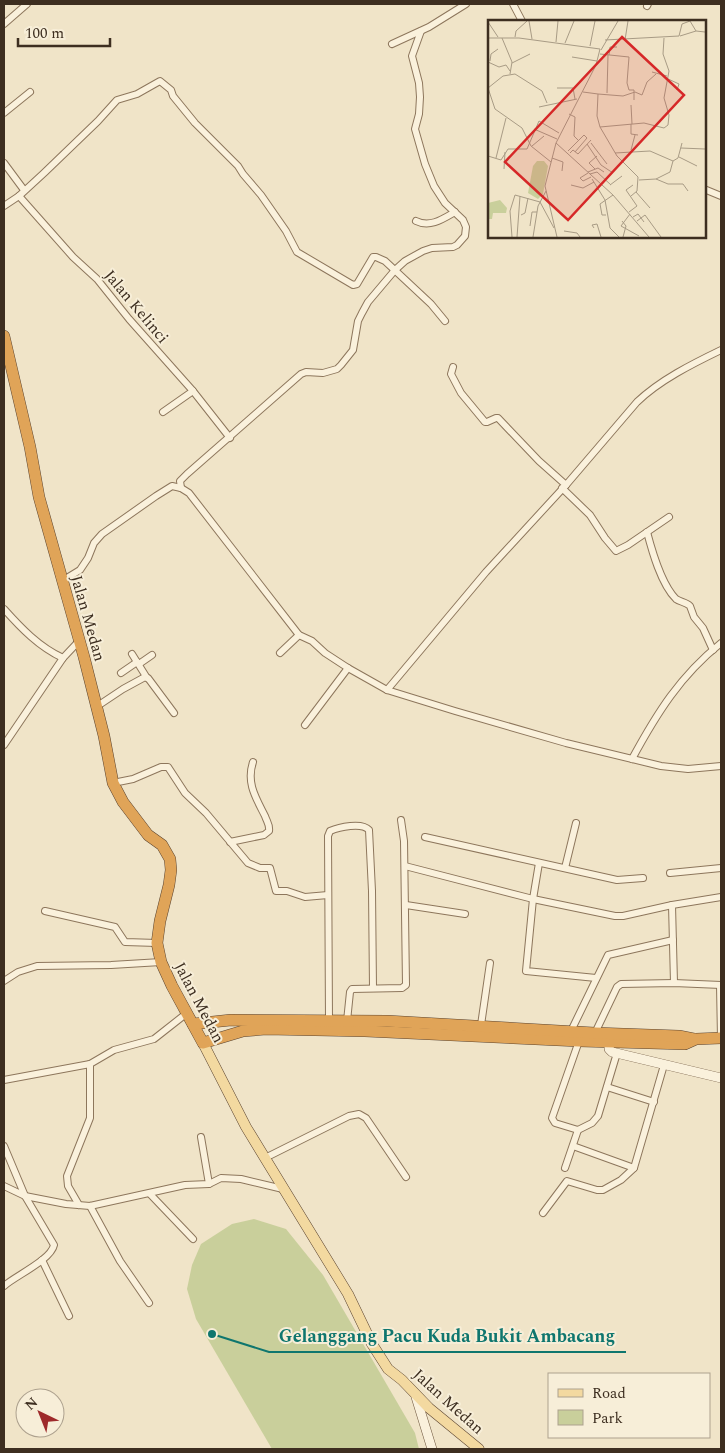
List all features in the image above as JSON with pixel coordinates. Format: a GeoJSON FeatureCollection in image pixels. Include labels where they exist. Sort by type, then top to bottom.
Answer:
{"type":"FeatureCollection","features":[{"type":"Feature","properties":{"kind":"highway","name":"Jalan Medan"},"geometry":{"type":"LineString","coordinates":[[4,336],[30,447],[39,497],[79,641],[113,783],[123,802],[148,835],[162,846],[170,859],[169,884],[157,943],[161,962],[203,1043]]}},
{"type":"Feature","properties":{"kind":"highway"},"geometry":{"type":"LineString","coordinates":[[193,1024],[231,1020],[347,1020],[481,1026],[579,1041],[609,1038],[680,1036],[696,1040],[721,1038]]}},
{"type":"Feature","properties":{"kind":"highway"},"geometry":{"type":"LineString","coordinates":[[203,1043],[243,1031],[266,1030],[535,1034],[571,1031],[595,1033],[609,1038]]}},
{"type":"Feature","properties":{"kind":"main road","name":"Jalan Medan"},"geometry":{"type":"LineString","coordinates":[[203,1043],[236,1108],[283,1189],[348,1294],[372,1344],[388,1369],[402,1380],[416,1397],[479,1449]]}},
{"type":"Feature","properties":{"kind":"street"},"geometry":{"type":"LineString","coordinates":[[4,24],[27,4]]}},
{"type":"Feature","properties":{"kind":"street"},"geometry":{"type":"LineString","coordinates":[[392,44],[421,31],[466,4]]}},
{"type":"Feature","properties":{"kind":"street"},"geometry":{"type":"LineString","coordinates":[[513,4],[521,20]]}},
{"type":"Feature","properties":{"kind":"street"},"geometry":{"type":"LineString","coordinates":[[181,488],[180,481],[187,474],[301,374],[306,372],[329,372],[337,369],[345,362],[353,350],[358,321],[362,313],[378,289],[405,261],[422,251],[432,248],[453,247],[460,244],[465,236],[466,227],[463,220],[445,203],[434,186],[425,164],[415,129],[419,114],[420,97],[419,83],[412,56],[421,31]]}},
{"type":"Feature","properties":{"kind":"street"},"geometry":{"type":"LineString","coordinates":[[4,206],[19,196],[98,121],[117,100],[137,94],[160,81],[171,90],[173,96],[195,123],[238,166],[242,174],[261,195],[286,231],[297,252],[353,285],[357,284],[373,257],[376,256],[395,270],[433,306],[445,321]]}},
{"type":"Feature","properties":{"kind":"street"},"geometry":{"type":"LineString","coordinates":[[4,113],[30,92]]}},
{"type":"Feature","properties":{"kind":"street"},"geometry":{"type":"LineString","coordinates":[[4,163],[24,190]]}},
{"type":"Feature","properties":{"kind":"street"},"geometry":{"type":"LineString","coordinates":[[705,189],[721,196]]}},
{"type":"Feature","properties":{"kind":"street","name":"Jalan Kelinci"},"geometry":{"type":"LineString","coordinates":[[19,196],[73,257],[97,279],[129,320],[193,391],[230,438]]}},
{"type":"Feature","properties":{"kind":"street"},"geometry":{"type":"LineString","coordinates":[[416,221],[424,224],[436,222],[455,212]]}},
{"type":"Feature","properties":{"kind":"street"},"geometry":{"type":"LineString","coordinates":[[387,690],[486,572],[646,394],[695,363],[721,350]]}},
{"type":"Feature","properties":{"kind":"street"},"geometry":{"type":"LineString","coordinates":[[453,367],[450,374],[455,383],[485,422],[496,418],[499,419],[590,515],[616,551],[669,517]]}},
{"type":"Feature","properties":{"kind":"street"},"geometry":{"type":"LineString","coordinates":[[163,412],[193,391]]}},
{"type":"Feature","properties":{"kind":"street"},"geometry":{"type":"LineString","coordinates":[[62,581],[80,570],[88,558],[94,543],[102,534],[172,486],[181,488],[189,493],[299,635],[312,640],[325,653],[387,690],[566,743],[661,766],[688,769],[721,766]]}},
{"type":"Feature","properties":{"kind":"street"},"geometry":{"type":"LineString","coordinates":[[648,532],[655,559],[670,591],[676,599],[690,606],[694,617],[703,628],[713,650]]}},
{"type":"Feature","properties":{"kind":"street"},"geometry":{"type":"LineString","coordinates":[[4,609],[34,640],[63,658]]}},
{"type":"Feature","properties":{"kind":"street"},"geometry":{"type":"LineString","coordinates":[[280,653],[299,635]]}},
{"type":"Feature","properties":{"kind":"street"},"geometry":{"type":"LineString","coordinates":[[4,745],[63,658],[79,641]]}},
{"type":"Feature","properties":{"kind":"street"},"geometry":{"type":"LineString","coordinates":[[632,759],[667,699],[696,665],[721,643]]}},
{"type":"Feature","properties":{"kind":"street"},"geometry":{"type":"LineString","coordinates":[[132,654],[147,678],[174,713]]}},
{"type":"Feature","properties":{"kind":"street"},"geometry":{"type":"LineString","coordinates":[[121,673],[152,655]]}},
{"type":"Feature","properties":{"kind":"street"},"geometry":{"type":"LineString","coordinates":[[305,725],[348,668]]}},
{"type":"Feature","properties":{"kind":"street"},"geometry":{"type":"LineString","coordinates":[[96,707],[144,677],[147,678]]}},
{"type":"Feature","properties":{"kind":"street"},"geometry":{"type":"LineString","coordinates":[[230,842],[264,836],[270,830],[250,784],[253,762]]}},
{"type":"Feature","properties":{"kind":"street"},"geometry":{"type":"LineString","coordinates":[[113,783],[133,779],[162,767],[168,767],[185,793],[206,813],[250,864],[260,868],[270,868],[276,891],[287,891],[306,897],[328,895]]}},
{"type":"Feature","properties":{"kind":"street"},"geometry":{"type":"LineString","coordinates":[[347,1020],[350,991],[352,989],[402,988],[406,985],[405,866],[401,820]]}},
{"type":"Feature","properties":{"kind":"street"},"geometry":{"type":"LineString","coordinates":[[565,868],[576,823]]}},
{"type":"Feature","properties":{"kind":"street"},"geometry":{"type":"LineString","coordinates":[[329,1020],[329,833],[336,828],[366,827],[369,833],[372,891],[373,988]]}},
{"type":"Feature","properties":{"kind":"street"},"geometry":{"type":"LineString","coordinates":[[425,837],[617,880],[643,878]]}},
{"type":"Feature","properties":{"kind":"street"},"geometry":{"type":"LineString","coordinates":[[539,863],[533,899],[526,970],[596,978]]}},
{"type":"Feature","properties":{"kind":"street"},"geometry":{"type":"LineString","coordinates":[[405,866],[533,899],[618,916],[721,897]]}},
{"type":"Feature","properties":{"kind":"street"},"geometry":{"type":"LineString","coordinates":[[670,873],[721,868]]}},
{"type":"Feature","properties":{"kind":"street"},"geometry":{"type":"LineString","coordinates":[[406,905],[465,914]]}},
{"type":"Feature","properties":{"kind":"street"},"geometry":{"type":"LineString","coordinates":[[672,905],[674,983]]}},
{"type":"Feature","properties":{"kind":"street"},"geometry":{"type":"LineString","coordinates":[[45,911],[115,927],[123,940],[127,942],[157,943]]}},
{"type":"Feature","properties":{"kind":"street"},"geometry":{"type":"LineString","coordinates":[[571,1031],[608,955],[673,940]]}},
{"type":"Feature","properties":{"kind":"street"},"geometry":{"type":"LineString","coordinates":[[4,981],[18,972],[36,966],[161,962]]}},
{"type":"Feature","properties":{"kind":"street"},"geometry":{"type":"LineString","coordinates":[[481,1026],[490,963]]}},
{"type":"Feature","properties":{"kind":"street"},"geometry":{"type":"LineString","coordinates":[[595,1033],[619,984],[674,983],[721,985],[721,1038]]}},
{"type":"Feature","properties":{"kind":"street"},"geometry":{"type":"LineString","coordinates":[[4,1080],[90,1064],[114,1050],[155,1038],[187,1013]]}},
{"type":"Feature","properties":{"kind":"street"},"geometry":{"type":"LineString","coordinates":[[609,1038],[609,1050],[721,1078]]}},
{"type":"Feature","properties":{"kind":"street"},"geometry":{"type":"LineString","coordinates":[[578,1130],[555,1123],[552,1118],[579,1041]]}},
{"type":"Feature","properties":{"kind":"street"},"geometry":{"type":"LineString","coordinates":[[565,1168],[578,1130],[596,1120],[618,1053]]}},
{"type":"Feature","properties":{"kind":"street"},"geometry":{"type":"LineString","coordinates":[[79,1205],[68,1186],[67,1176],[90,1118],[90,1064]]}},
{"type":"Feature","properties":{"kind":"street"},"geometry":{"type":"LineString","coordinates":[[542,1213],[567,1182],[603,1190],[621,1180],[634,1168],[664,1065]]}},
{"type":"Feature","properties":{"kind":"street"},"geometry":{"type":"LineString","coordinates":[[607,1087],[654,1102]]}},
{"type":"Feature","properties":{"kind":"street"},"geometry":{"type":"LineString","coordinates":[[265,1158],[349,1116],[359,1114],[366,1118],[406,1177]]}},
{"type":"Feature","properties":{"kind":"street"},"geometry":{"type":"LineString","coordinates":[[201,1136],[209,1184]]}},
{"type":"Feature","properties":{"kind":"street"},"geometry":{"type":"LineString","coordinates":[[4,1146],[25,1196],[54,1245],[52,1251],[42,1260],[4,1286]]}},
{"type":"Feature","properties":{"kind":"street"},"geometry":{"type":"LineString","coordinates":[[573,1146],[634,1168]]}},
{"type":"Feature","properties":{"kind":"street"},"geometry":{"type":"LineString","coordinates":[[4,1186],[25,1196],[66,1204],[90,1206],[185,1185],[209,1184],[221,1178],[241,1178],[283,1189]]}},
{"type":"Feature","properties":{"kind":"street"},"geometry":{"type":"LineString","coordinates":[[150,1194],[193,1239]]}},
{"type":"Feature","properties":{"kind":"street"},"geometry":{"type":"LineString","coordinates":[[90,1206],[120,1261],[149,1303]]}},
{"type":"Feature","properties":{"kind":"street"},"geometry":{"type":"LineString","coordinates":[[42,1260],[68,1316]]}},
{"type":"Feature","properties":{"kind":"street"},"geometry":{"type":"LineString","coordinates":[[416,1397],[432,1449]]}},
{"type":"Feature","properties":{"kind":"green space"},"geometry":{"type":"Polygon","coordinates":[[[254,1219],[286,1229],[323,1275],[415,1433],[419,1449],[272,1449],[196,1319],[187,1289],[192,1265],[201,1244],[232,1224],[254,1219]]]}},
{"type":"Feature","properties":{"kind":"place","name":"Gelanggang Pacu Kuda Bukit Ambacang"},"geometry":{"type":"Point","coordinates":[212,1334]}}]}
